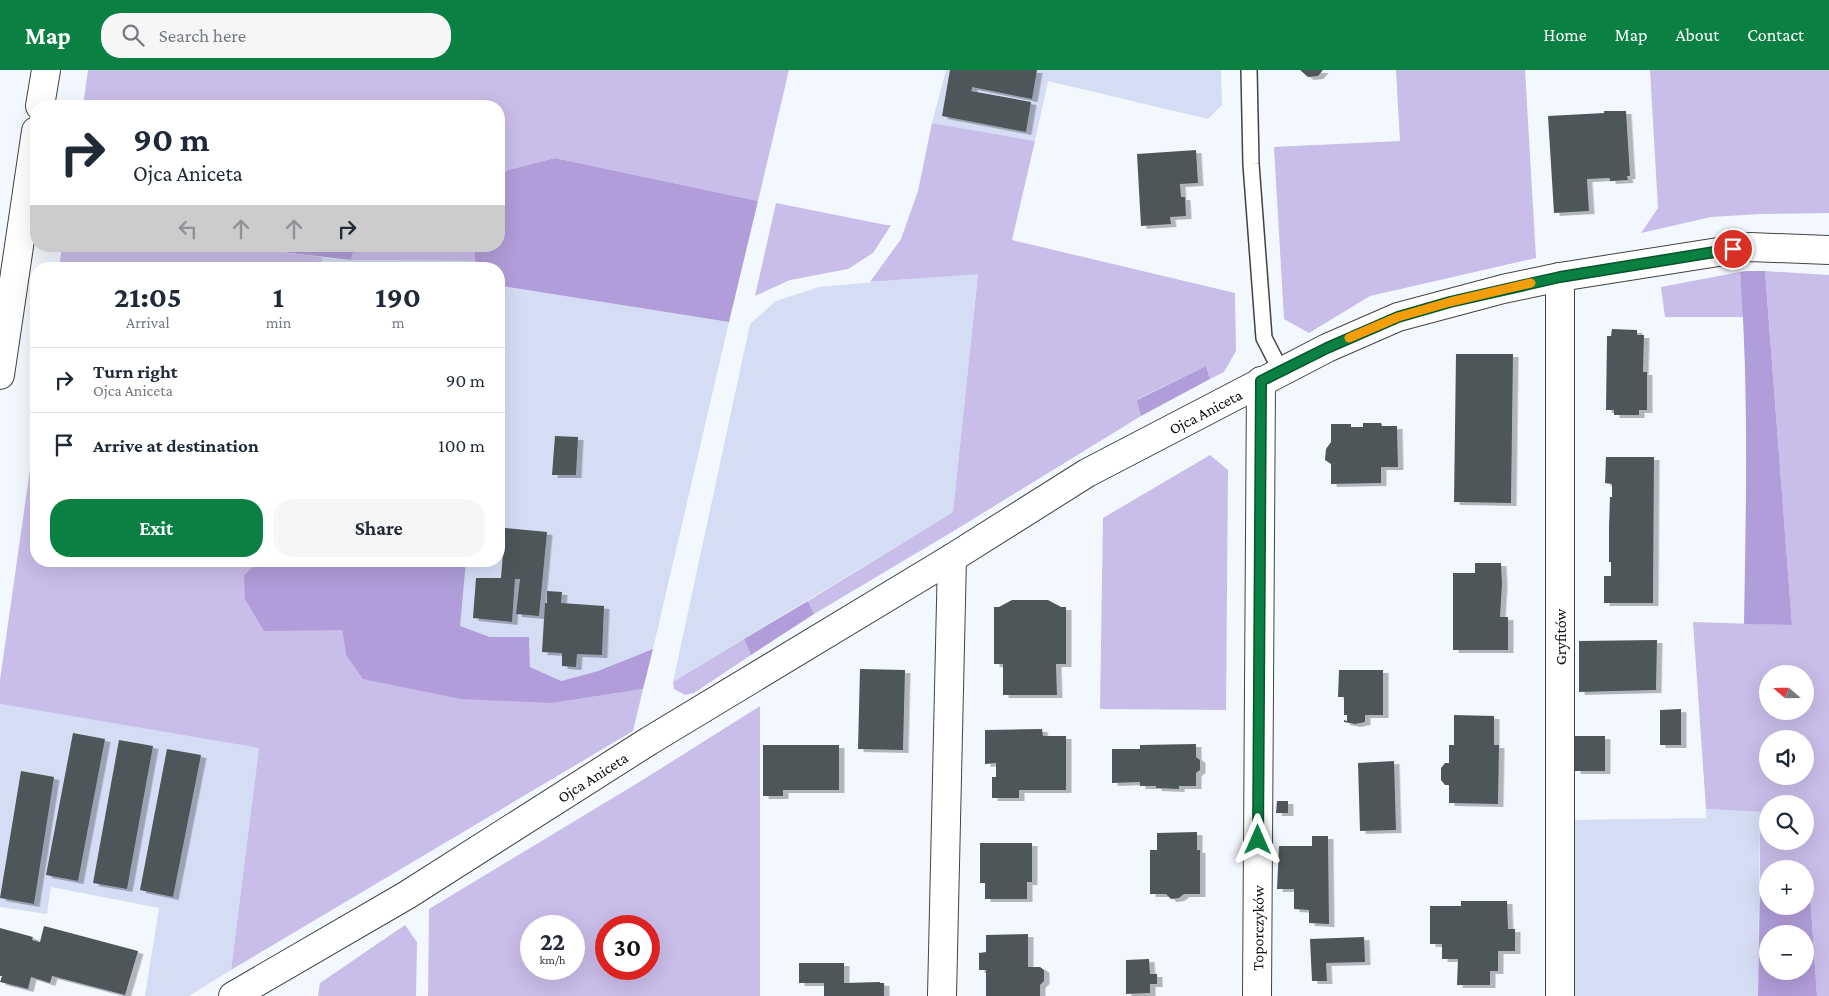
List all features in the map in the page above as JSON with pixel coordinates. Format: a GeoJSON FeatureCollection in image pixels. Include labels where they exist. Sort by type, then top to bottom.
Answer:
{"type":"FeatureCollection","features":[{"type":"Feature","properties":{"kind":"street"},"geometry":{"type":"LineString","coordinates":[[41,100],[46,70]]}},
{"type":"Feature","properties":{"kind":"street"},"geometry":{"type":"LineString","coordinates":[[0,375],[30,172]]}},
{"type":"Feature","properties":{"kind":"street","name":"Ojca Aniceta"},"geometry":{"type":"LineString","coordinates":[[232,996],[408,896],[650,741],[952,558],[1087,473],[1327,348],[1398,317],[1503,289],[1560,277],[1750,246],[1829,250]]}},
{"type":"Feature","properties":{"kind":"street","name":"Gryfitów"},"geometry":{"type":"LineString","coordinates":[[1560,277],[1560,996]]}},
{"type":"Feature","properties":{"kind":"street","name":"Toporczyków"},"geometry":{"type":"LineString","coordinates":[[1257,996],[1271,376]]}},
{"type":"Feature","properties":{"kind":"street"},"geometry":{"type":"LineString","coordinates":[[942,996],[952,558]]}},
{"type":"Feature","properties":{"kind":"lane"},"geometry":{"type":"LineString","coordinates":[[1249,70],[1251,164],[1264,338],[1271,376]]}},
{"type":"Feature","properties":{"kind":"shaded area"},"geometry":{"type":"Polygon","coordinates":[[[88,70],[789,70],[758,201],[555,158],[505,172],[505,100],[84,100],[88,70]]]}},
{"type":"Feature","properties":{"kind":"shaded area"},"geometry":{"type":"Polygon","coordinates":[[[946,70],[1221,70],[1222,105],[1208,119],[1048,81],[1035,141],[932,123],[946,70]]]}},
{"type":"Feature","properties":{"kind":"shaded area"},"geometry":{"type":"Polygon","coordinates":[[[1396,70],[1525,70],[1536,258],[1370,296],[1309,333],[1284,319],[1274,147],[1400,141],[1396,70]]]}},
{"type":"Feature","properties":{"kind":"shaded area"},"geometry":{"type":"Polygon","coordinates":[[[1650,70],[1829,70],[1829,213],[1711,217],[1641,233],[1658,208],[1650,70]]]}},
{"type":"Feature","properties":{"kind":"shaded area"},"geometry":{"type":"Polygon","coordinates":[[[932,123],[1035,141],[1012,240],[1235,293],[1236,351],[1224,372],[1210,379],[1206,366],[1138,399],[1141,416],[814,614],[808,601],[953,512],[978,274],[870,282],[901,239],[918,191],[932,123]]]}},
{"type":"Feature","properties":{"kind":"shaded area"},"geometry":{"type":"Polygon","coordinates":[[[555,158],[758,201],[729,322],[505,286],[505,262],[476,262],[475,252],[505,252],[505,172],[555,158]]]}},
{"type":"Feature","properties":{"kind":"shaded area"},"geometry":{"type":"Polygon","coordinates":[[[776,203],[891,225],[873,253],[848,269],[790,280],[755,296],[776,203]]]}},
{"type":"Feature","properties":{"kind":"shaded area"},"geometry":{"type":"Polygon","coordinates":[[[61,252],[280,252],[322,257],[322,262],[60,262],[61,252]]]}},
{"type":"Feature","properties":{"kind":"shaded area"},"geometry":{"type":"Polygon","coordinates":[[[281,252],[353,252],[351,260],[281,252]]]}},
{"type":"Feature","properties":{"kind":"shaded area"},"geometry":{"type":"Polygon","coordinates":[[[353,252],[475,252],[475,261],[351,260],[353,252]]]}},
{"type":"Feature","properties":{"kind":"shaded area"},"geometry":{"type":"Polygon","coordinates":[[[322,257],[351,260],[476,262],[322,262],[322,257]]]}},
{"type":"Feature","properties":{"kind":"shaded area"},"geometry":{"type":"Polygon","coordinates":[[[1765,271],[1829,275],[1829,996],[1817,996],[1814,925],[1812,925],[1811,915],[1814,915],[1814,860],[1760,860],[1760,850],[1814,850],[1814,795],[1759,795],[1759,812],[1706,809],[1693,622],[1792,625],[1765,271]]]}},
{"type":"Feature","properties":{"kind":"shaded area"},"geometry":{"type":"Polygon","coordinates":[[[1765,271],[1792,625],[1744,624],[1746,404],[1740,272],[1765,271]]]}},
{"type":"Feature","properties":{"kind":"shaded area"},"geometry":{"type":"Polygon","coordinates":[[[1740,272],[1744,317],[1665,317],[1661,287],[1740,272]]]}},
{"type":"Feature","properties":{"kind":"shaded area"},"geometry":{"type":"Polygon","coordinates":[[[978,273],[953,512],[673,682],[750,324],[776,301],[819,287],[978,273]]]}},
{"type":"Feature","properties":{"kind":"shaded area"},"geometry":{"type":"Polygon","coordinates":[[[505,286],[729,322],[653,649],[598,671],[561,681],[530,667],[529,637],[490,637],[459,626],[465,567],[505,567],[505,286]]]}},
{"type":"Feature","properties":{"kind":"shaded area"},"geometry":{"type":"Polygon","coordinates":[[[1206,366],[1210,379],[1141,416],[1137,400],[1206,366]]]}},
{"type":"Feature","properties":{"kind":"shaded area"},"geometry":{"type":"Polygon","coordinates":[[[1210,455],[1228,470],[1226,710],[1100,709],[1103,518],[1210,455]]]}},
{"type":"Feature","properties":{"kind":"shaded area"},"geometry":{"type":"Polygon","coordinates":[[[30,469],[30,567],[252,567],[244,575],[342,630],[346,655],[553,703],[643,689],[633,731],[231,970],[259,748],[0,704],[0,680],[30,469]]]}},
{"type":"Feature","properties":{"kind":"shaded area"},"geometry":{"type":"Polygon","coordinates":[[[252,567],[465,567],[460,626],[490,637],[529,637],[530,667],[561,681],[598,671],[653,649],[643,689],[553,703],[461,699],[363,679],[346,655],[342,630],[264,631],[245,599],[244,575],[252,567]]]}},
{"type":"Feature","properties":{"kind":"shaded area"},"geometry":{"type":"Polygon","coordinates":[[[808,601],[814,614],[751,655],[744,639],[808,601]]]}},
{"type":"Feature","properties":{"kind":"shaded area"},"geometry":{"type":"Polygon","coordinates":[[[744,639],[751,655],[694,693],[685,695],[674,689],[673,682],[744,639]]]}},
{"type":"Feature","properties":{"kind":"shaded area"},"geometry":{"type":"Polygon","coordinates":[[[0,704],[259,748],[231,970],[189,996],[145,996],[159,908],[51,887],[47,914],[0,907],[0,704]]]}},
{"type":"Feature","properties":{"kind":"shaded area"},"geometry":{"type":"Polygon","coordinates":[[[760,706],[760,996],[428,996],[429,909],[641,781],[760,706]]]}},
{"type":"Feature","properties":{"kind":"shaded area"},"geometry":{"type":"Polygon","coordinates":[[[1706,809],[1759,812],[1758,996],[1570,996],[1569,820],[1706,818],[1706,809]]]}},
{"type":"Feature","properties":{"kind":"shaded area"},"geometry":{"type":"Polygon","coordinates":[[[1759,915],[1811,915],[1812,925],[1759,925],[1759,915]]]}},
{"type":"Feature","properties":{"kind":"shaded area"},"geometry":{"type":"Polygon","coordinates":[[[405,925],[417,942],[416,996],[318,996],[320,983],[405,925]]]}},
{"type":"Feature","properties":{"kind":"shaded area"},"geometry":{"type":"Polygon","coordinates":[[[1759,938],[1759,980],[1814,980],[1814,952],[1817,996],[1758,996],[1759,938]]]}},
{"type":"Feature","properties":{"kind":"building"},"geometry":{"type":"Polygon","coordinates":[[[950,70],[1037,70],[1032,99],[972,87],[971,91],[1031,102],[1026,132],[942,116],[950,70]]]}},
{"type":"Feature","properties":{"kind":"building"},"geometry":{"type":"Polygon","coordinates":[[[1300,70],[1323,70],[1318,76],[1308,77],[1300,70]]]}},
{"type":"Feature","properties":{"kind":"building"},"geometry":{"type":"Polygon","coordinates":[[[1604,111],[1626,111],[1630,176],[1627,176],[1628,180],[1610,181],[1610,178],[1587,179],[1589,211],[1554,213],[1548,116],[1604,113],[1604,111]]]}},
{"type":"Feature","properties":{"kind":"building"},"geometry":{"type":"Polygon","coordinates":[[[1196,150],[1198,183],[1180,184],[1181,197],[1185,197],[1186,216],[1170,217],[1171,224],[1141,226],[1137,154],[1196,150]]]}},
{"type":"Feature","properties":{"kind":"building"},"geometry":{"type":"Polygon","coordinates":[[[1612,329],[1637,330],[1637,335],[1644,335],[1643,372],[1647,372],[1647,410],[1639,410],[1639,415],[1614,415],[1614,410],[1606,410],[1607,336],[1611,336],[1612,329]]]}},
{"type":"Feature","properties":{"kind":"building"},"geometry":{"type":"Polygon","coordinates":[[[1456,354],[1513,354],[1511,503],[1454,502],[1456,354]]]}},
{"type":"Feature","properties":{"kind":"building"},"geometry":{"type":"Polygon","coordinates":[[[1363,423],[1381,423],[1382,426],[1397,426],[1398,467],[1381,467],[1381,483],[1331,484],[1331,464],[1325,460],[1326,449],[1331,442],[1331,424],[1351,424],[1351,427],[1363,427],[1363,423]]]}},
{"type":"Feature","properties":{"kind":"building"},"geometry":{"type":"Polygon","coordinates":[[[555,436],[578,437],[576,475],[552,475],[555,436]]]}},
{"type":"Feature","properties":{"kind":"building"},"geometry":{"type":"Polygon","coordinates":[[[1606,457],[1654,457],[1653,603],[1604,603],[1604,576],[1611,576],[1609,527],[1612,484],[1605,483],[1606,457]]]}},
{"type":"Feature","properties":{"kind":"building"},"geometry":{"type":"Polygon","coordinates":[[[505,528],[547,532],[539,616],[516,614],[520,579],[515,579],[512,622],[473,618],[476,578],[501,578],[502,567],[505,567],[505,528]]]}},
{"type":"Feature","properties":{"kind":"building"},"geometry":{"type":"Polygon","coordinates":[[[1475,563],[1501,563],[1500,617],[1508,617],[1508,650],[1453,650],[1453,573],[1475,573],[1475,563]]]}},
{"type":"Feature","properties":{"kind":"building"},"geometry":{"type":"Polygon","coordinates":[[[547,591],[562,592],[561,603],[604,606],[602,655],[577,654],[576,667],[562,666],[562,653],[542,652],[547,591]]]}},
{"type":"Feature","properties":{"kind":"building"},"geometry":{"type":"Polygon","coordinates":[[[1012,600],[1048,600],[1061,607],[1066,607],[1066,664],[1056,664],[1057,695],[1003,695],[1003,664],[994,664],[994,607],[999,607],[1012,600]]]}},
{"type":"Feature","properties":{"kind":"building"},"geometry":{"type":"Polygon","coordinates":[[[1657,640],[1656,690],[1579,692],[1579,641],[1657,640]]]}},
{"type":"Feature","properties":{"kind":"building"},"geometry":{"type":"Polygon","coordinates":[[[860,669],[905,670],[903,750],[858,749],[860,669]]]}},
{"type":"Feature","properties":{"kind":"building"},"geometry":{"type":"Polygon","coordinates":[[[1339,670],[1383,670],[1383,715],[1365,715],[1365,722],[1355,724],[1344,722],[1344,720],[1347,721],[1347,715],[1344,715],[1344,697],[1338,697],[1339,670]]]}},
{"type":"Feature","properties":{"kind":"building"},"geometry":{"type":"Polygon","coordinates":[[[1681,709],[1681,745],[1660,745],[1660,710],[1681,709]]]}},
{"type":"Feature","properties":{"kind":"building"},"geometry":{"type":"Polygon","coordinates":[[[1454,715],[1494,716],[1494,745],[1499,745],[1498,804],[1449,803],[1449,785],[1445,785],[1441,780],[1441,768],[1445,763],[1449,763],[1449,745],[1454,745],[1454,715]]]}},
{"type":"Feature","properties":{"kind":"building"},"geometry":{"type":"Polygon","coordinates":[[[1042,729],[1043,736],[1066,736],[1066,790],[1019,790],[1019,798],[992,798],[992,777],[996,777],[996,763],[985,764],[985,730],[1042,729]]]}},
{"type":"Feature","properties":{"kind":"building"},"geometry":{"type":"Polygon","coordinates":[[[73,733],[105,739],[78,881],[46,875],[73,733]]]}},
{"type":"Feature","properties":{"kind":"building"},"geometry":{"type":"Polygon","coordinates":[[[1575,736],[1605,736],[1605,771],[1575,771],[1575,736]]]}},
{"type":"Feature","properties":{"kind":"building"},"geometry":{"type":"Polygon","coordinates":[[[119,740],[153,746],[127,889],[93,883],[119,740]]]}},
{"type":"Feature","properties":{"kind":"building"},"geometry":{"type":"Polygon","coordinates":[[[1196,744],[1196,757],[1200,760],[1200,770],[1196,773],[1196,786],[1179,786],[1179,789],[1140,786],[1140,782],[1112,783],[1112,749],[1140,749],[1140,745],[1196,744]]]}},
{"type":"Feature","properties":{"kind":"building"},"geometry":{"type":"Polygon","coordinates":[[[763,745],[839,745],[839,790],[783,790],[783,796],[763,796],[763,745]]]}},
{"type":"Feature","properties":{"kind":"building"},"geometry":{"type":"Polygon","coordinates":[[[167,749],[201,755],[173,897],[140,890],[167,749]]]}},
{"type":"Feature","properties":{"kind":"building"},"geometry":{"type":"Polygon","coordinates":[[[1394,761],[1396,830],[1360,831],[1358,763],[1394,761]]]}},
{"type":"Feature","properties":{"kind":"building"},"geometry":{"type":"Polygon","coordinates":[[[21,771],[54,777],[34,904],[0,898],[21,771]]]}},
{"type":"Feature","properties":{"kind":"building"},"geometry":{"type":"Polygon","coordinates":[[[1277,801],[1288,801],[1288,813],[1276,813],[1277,801]]]}},
{"type":"Feature","properties":{"kind":"building"},"geometry":{"type":"Polygon","coordinates":[[[1197,832],[1197,850],[1200,850],[1200,894],[1184,894],[1179,898],[1171,899],[1166,894],[1150,894],[1150,850],[1157,850],[1157,833],[1197,832]]]}},
{"type":"Feature","properties":{"kind":"building"},"geometry":{"type":"Polygon","coordinates":[[[1312,836],[1328,836],[1329,924],[1309,923],[1309,910],[1294,909],[1294,889],[1277,889],[1279,846],[1312,846],[1312,836]]]}},
{"type":"Feature","properties":{"kind":"building"},"geometry":{"type":"Polygon","coordinates":[[[980,843],[1032,843],[1032,882],[1027,882],[1027,899],[985,899],[985,883],[980,883],[980,843]]]}},
{"type":"Feature","properties":{"kind":"building"},"geometry":{"type":"Polygon","coordinates":[[[1461,901],[1507,901],[1508,929],[1515,929],[1515,951],[1498,951],[1498,971],[1490,971],[1490,985],[1457,985],[1458,959],[1442,959],[1442,944],[1430,944],[1430,906],[1461,906],[1461,901]]]}},
{"type":"Feature","properties":{"kind":"building"},"geometry":{"type":"Polygon","coordinates":[[[44,926],[138,951],[125,995],[52,976],[50,983],[31,977],[28,989],[0,982],[2,976],[0,976],[0,928],[33,937],[32,940],[40,942],[44,926]]]}},
{"type":"Feature","properties":{"kind":"building"},"geometry":{"type":"Polygon","coordinates":[[[1028,934],[1028,967],[1040,967],[1044,970],[1044,981],[1040,985],[1040,996],[986,996],[986,970],[979,970],[979,953],[986,952],[986,935],[1028,934]]]}},
{"type":"Feature","properties":{"kind":"building"},"geometry":{"type":"Polygon","coordinates":[[[1364,937],[1365,962],[1326,963],[1327,981],[1312,981],[1310,939],[1364,937]]]}},
{"type":"Feature","properties":{"kind":"building"},"geometry":{"type":"Polygon","coordinates":[[[1149,959],[1150,974],[1157,974],[1157,984],[1150,984],[1150,993],[1126,994],[1126,960],[1149,959]]]}},
{"type":"Feature","properties":{"kind":"building"},"geometry":{"type":"Polygon","coordinates":[[[799,963],[844,963],[844,983],[884,983],[884,996],[824,996],[824,983],[799,983],[799,963]]]}},
{"type":"Feature","properties":{"kind":"slow traffic"},"geometry":{"type":"LineString","coordinates":[[1349,338],[1398,317],[1450,302],[1531,283]]}},
{"type":"Feature","properties":{"kind":"route"},"geometry":{"type":"LineString","coordinates":[[1258,840],[1261,381],[1327,348],[1398,317],[1450,302],[1560,277],[1733,249]]}}]}
